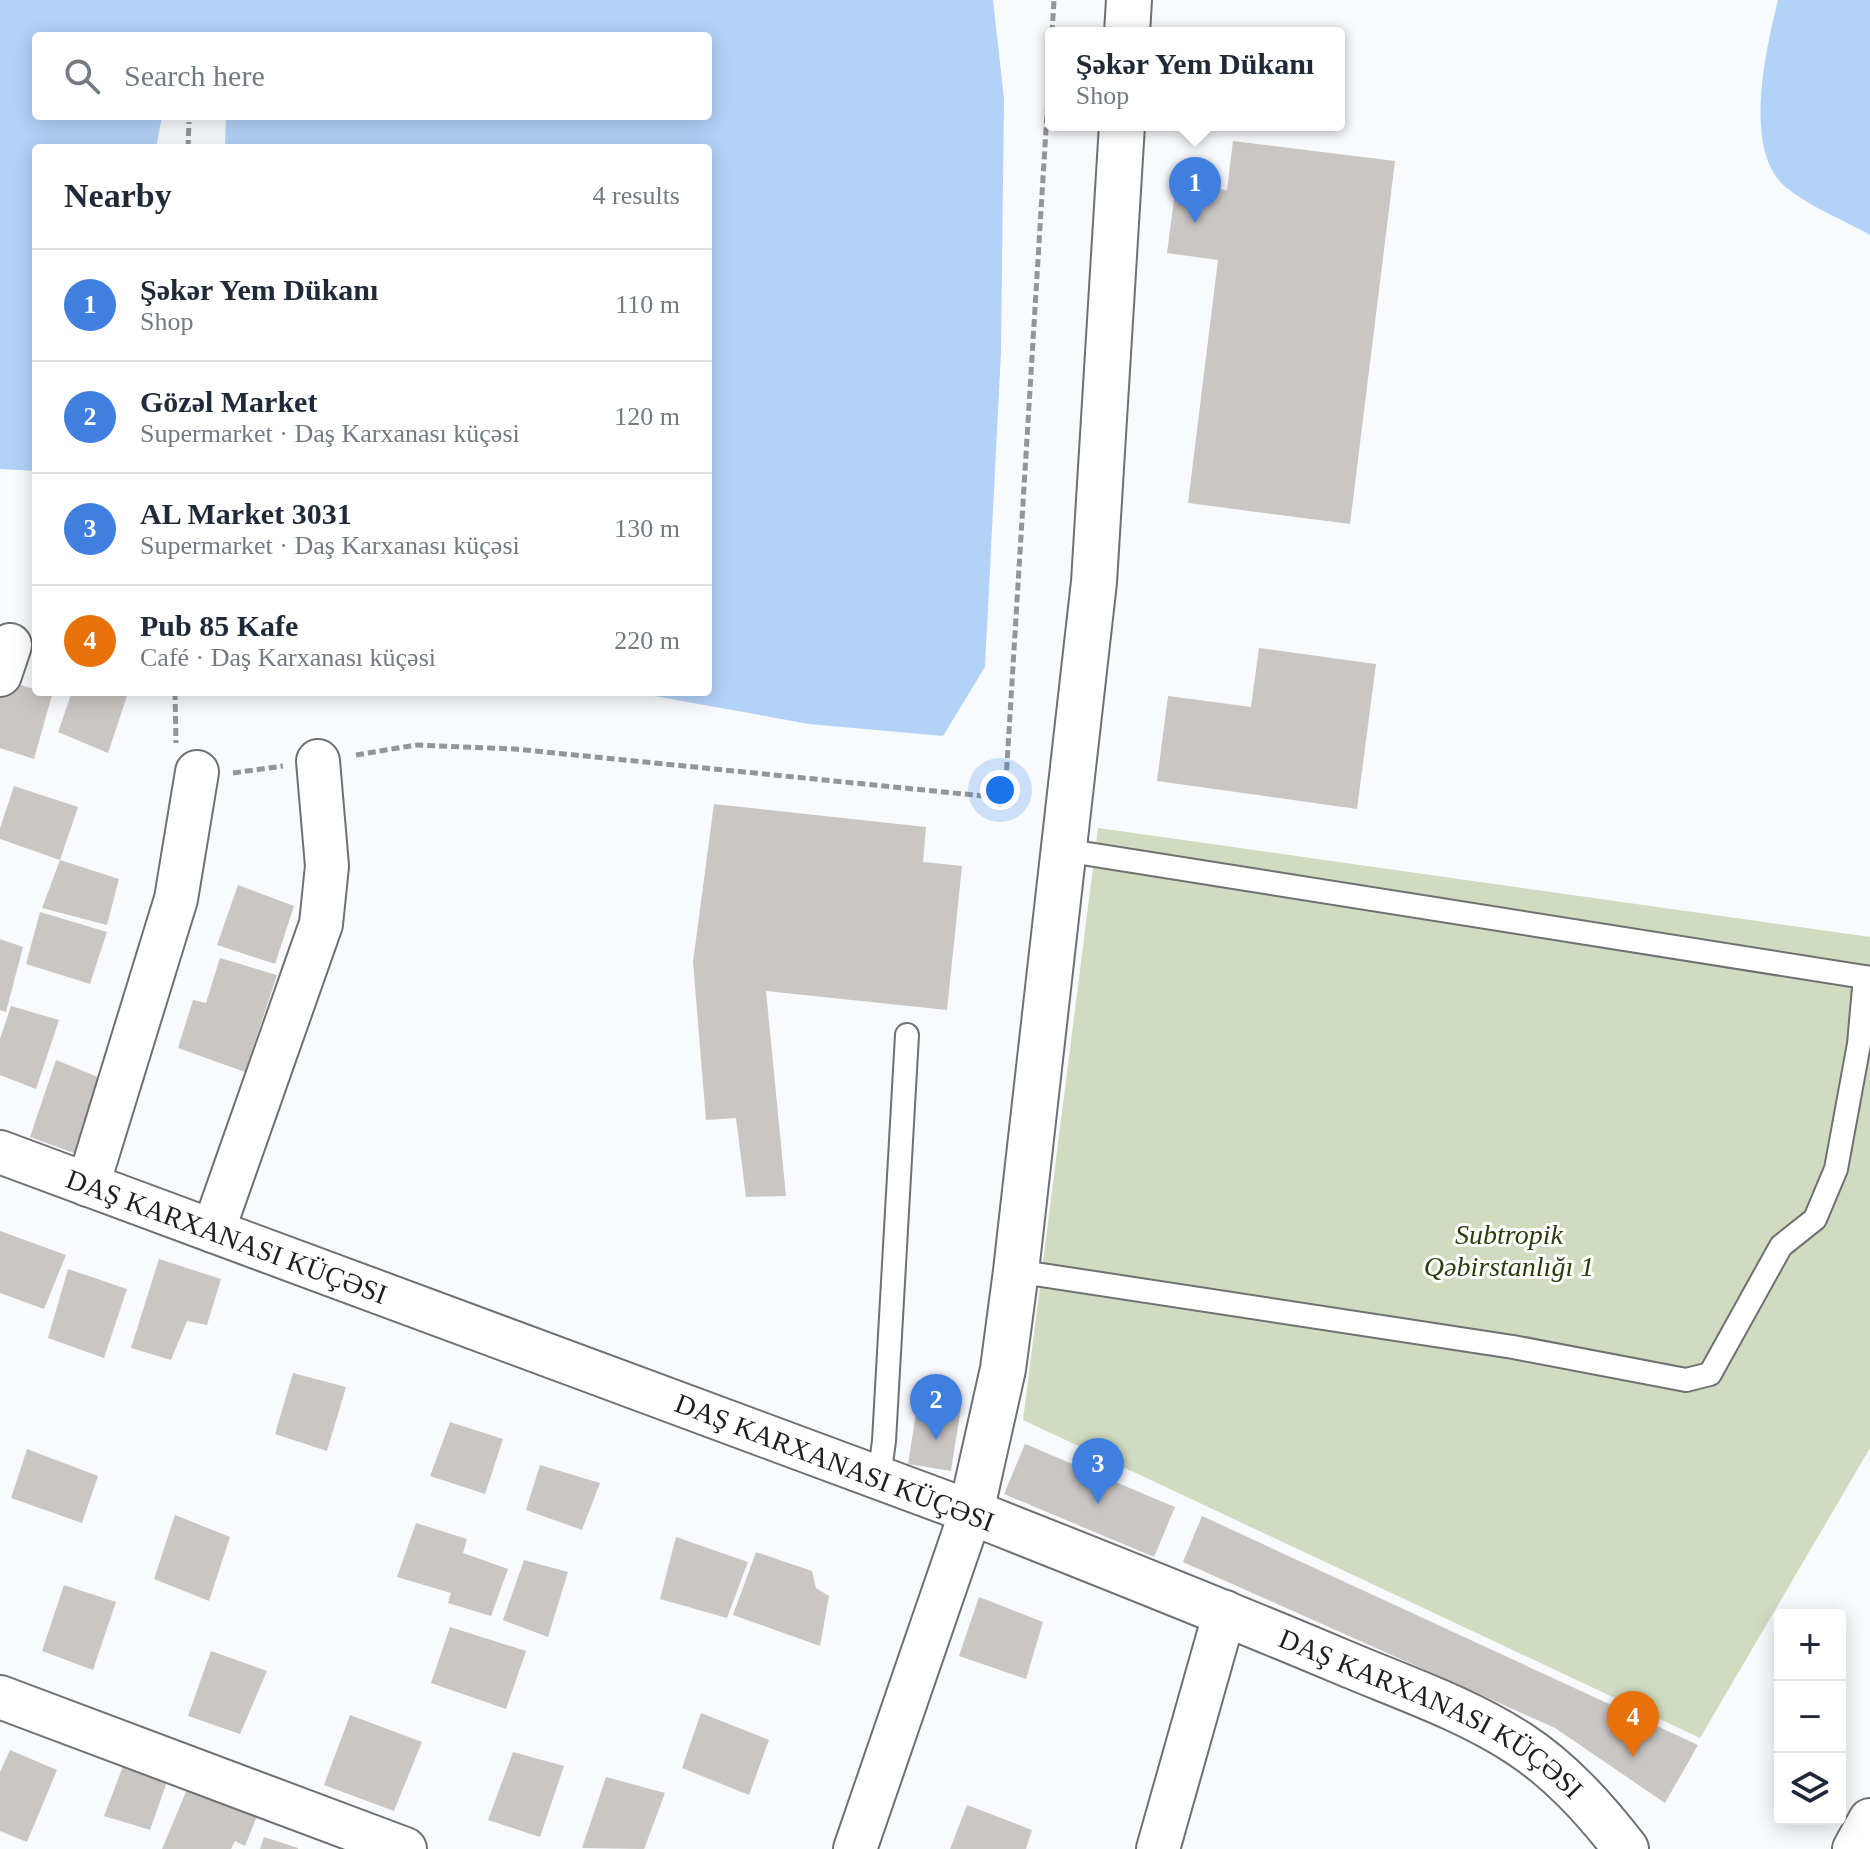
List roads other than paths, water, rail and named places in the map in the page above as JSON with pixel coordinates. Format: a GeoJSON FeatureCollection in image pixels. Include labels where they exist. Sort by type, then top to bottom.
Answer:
{"type":"FeatureCollection","features":[{"type":"Feature","properties":{"kind":"street"},"geometry":{"type":"LineString","coordinates":[[1127,27],[1129,0]]}},
{"type":"Feature","properties":{"kind":"street"},"geometry":{"type":"LineString","coordinates":[[855,1849],[971,1512],[1003,1369],[1094,582],[1122,131]]}},
{"type":"Feature","properties":{"kind":"street"},"geometry":{"type":"LineString","coordinates":[[213,1231],[321,924],[327,866],[318,761]]}},
{"type":"Feature","properties":{"kind":"street"},"geometry":{"type":"LineString","coordinates":[[88,1185],[176,899],[197,772]]}},
{"type":"Feature","properties":{"kind":"street"},"geometry":{"type":"LineString","coordinates":[[0,1152],[971,1512],[1225,1612],[1464,1713],[1519,1743],[1594,1808],[1626,1849]]}},
{"type":"Feature","properties":{"kind":"street"},"geometry":{"type":"LineString","coordinates":[[1158,1849],[1225,1612]]}},
{"type":"Feature","properties":{"kind":"street"},"geometry":{"type":"LineString","coordinates":[[0,1697],[405,1849]]}},
{"type":"Feature","properties":{"kind":"street"},"geometry":{"type":"LineString","coordinates":[[1854,1849],[1870,1820]]}},
{"type":"Feature","properties":{"kind":"lane"},"geometry":{"type":"LineString","coordinates":[[1016,1271],[1513,1347],[1686,1380],[1702,1378],[1710,1374],[1781,1246],[1815,1219],[1836,1169],[1868,978],[1063,850]]}},
{"type":"Feature","properties":{"kind":"lane"},"geometry":{"type":"LineString","coordinates":[[879,1478],[885,1426],[907,1035]]}},
{"type":"Feature","properties":{"kind":"water"},"geometry":{"type":"Polygon","coordinates":[[[0,0],[993,0],[1004,99],[1001,352],[985,667],[943,736],[809,724],[654,696],[712,696],[712,144],[225,144],[226,120],[712,120],[712,32],[32,32],[32,120],[161,120],[157,144],[32,144],[32,471],[0,469],[0,0]]]}},
{"type":"Feature","properties":{"kind":"water"},"geometry":{"type":"Polygon","coordinates":[[[1778,0],[1870,0],[1870,235],[1788,189],[1774,173],[1765,151],[1761,126],[1763,72],[1778,0]]]}},
{"type":"Feature","properties":{"kind":"place","name":"Şəkər Yem Dükanı"},"geometry":{"type":"Point","coordinates":[1195,223]}},
{"type":"Feature","properties":{"kind":"place","name":"Gözəl Market"},"geometry":{"type":"Point","coordinates":[936,1440]}},
{"type":"Feature","properties":{"kind":"place","name":"AL Market 3031"},"geometry":{"type":"Point","coordinates":[1098,1504]}},
{"type":"Feature","properties":{"kind":"place","name":"Pub 85 Kafe"},"geometry":{"type":"Point","coordinates":[1633,1757]}},
{"type":"Feature","properties":{"kind":"park label","name":"Subtropik Qəbirstanlığı 1"},"geometry":{"type":"Point","coordinates":[1509,1250]}}]}
